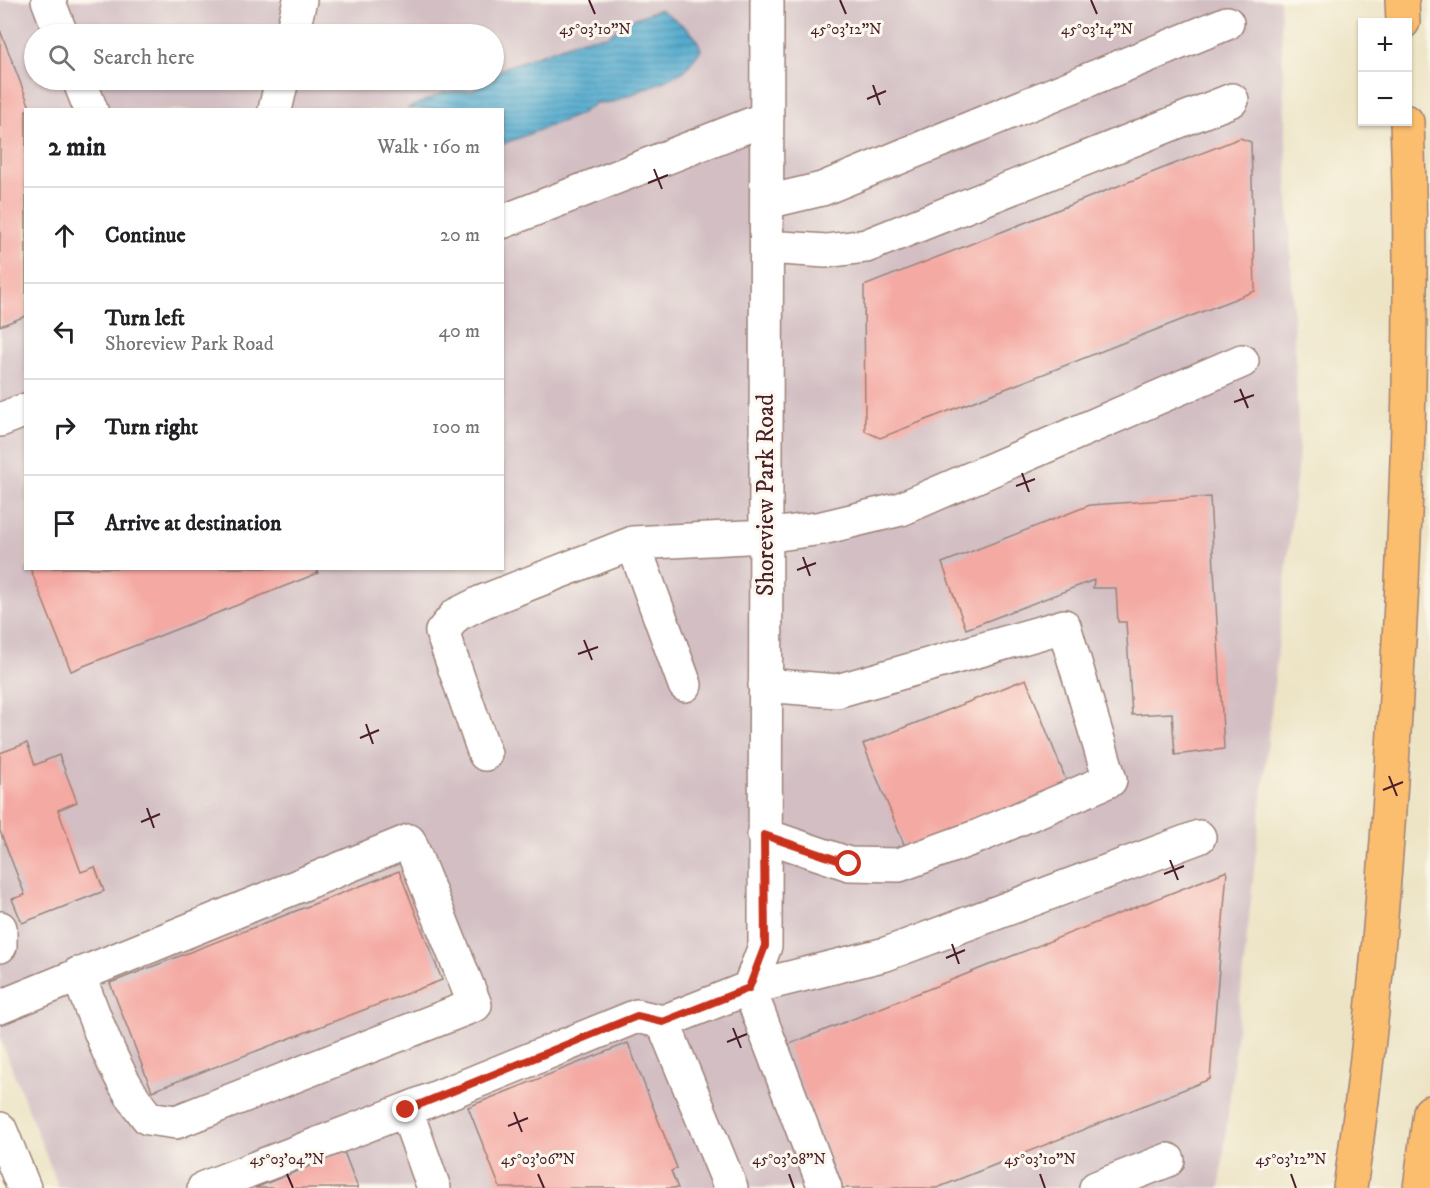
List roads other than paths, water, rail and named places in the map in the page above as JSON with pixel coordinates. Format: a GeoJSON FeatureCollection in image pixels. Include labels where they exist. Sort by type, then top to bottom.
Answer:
{"type":"FeatureCollection","features":[{"type":"Feature","properties":{"kind":"highway"},"geometry":{"type":"LineString","coordinates":[[1402,0],[1403,18]]}},
{"type":"Feature","properties":{"kind":"highway"},"geometry":{"type":"LineString","coordinates":[[1350,1188],[1376,968],[1392,784],[1401,611],[1409,340],[1407,126]]}},
{"type":"Feature","properties":{"kind":"highway"},"geometry":{"type":"LineString","coordinates":[[1420,1188],[1430,1112]]}},
{"type":"Feature","properties":{"kind":"street"},"geometry":{"type":"LineString","coordinates":[[48,0],[57,24]]}},
{"type":"Feature","properties":{"kind":"street"},"geometry":{"type":"LineString","coordinates":[[294,24],[300,0]]}},
{"type":"Feature","properties":{"kind":"street","name":"Shoreview Park Road"},"geometry":{"type":"LineString","coordinates":[[749,988],[765,946],[766,0]]}},
{"type":"Feature","properties":{"kind":"street"},"geometry":{"type":"LineString","coordinates":[[767,202],[822,189],[1227,22]]}},
{"type":"Feature","properties":{"kind":"street"},"geometry":{"type":"LineString","coordinates":[[83,90],[89,108]]}},
{"type":"Feature","properties":{"kind":"street"},"geometry":{"type":"LineString","coordinates":[[275,108],[280,90]]}},
{"type":"Feature","properties":{"kind":"street"},"geometry":{"type":"LineString","coordinates":[[766,247],[826,251],[866,246],[1232,100]]}},
{"type":"Feature","properties":{"kind":"street"},"geometry":{"type":"LineString","coordinates":[[504,221],[767,118]]}},
{"type":"Feature","properties":{"kind":"street"},"geometry":{"type":"LineString","coordinates":[[485,754],[442,632],[456,615],[482,602],[633,543],[765,536],[822,528],[900,509],[1242,361]]}},
{"type":"Feature","properties":{"kind":"street"},"geometry":{"type":"LineString","coordinates":[[0,420],[24,411]]}},
{"type":"Feature","properties":{"kind":"street"},"geometry":{"type":"LineString","coordinates":[[633,543],[685,685]]}},
{"type":"Feature","properties":{"kind":"street"},"geometry":{"type":"LineString","coordinates":[[764,835],[849,864],[899,865],[980,836],[1110,780],[1064,626],[837,690],[765,685]]}},
{"type":"Feature","properties":{"kind":"street"},"geometry":{"type":"LineString","coordinates":[[204,1188],[406,1110],[637,1016],[663,1022],[749,988],[886,954],[1198,837]]}},
{"type":"Feature","properties":{"kind":"street"},"geometry":{"type":"LineString","coordinates":[[0,1007],[78,974],[410,841],[475,1005],[176,1122],[148,1118],[133,1100],[114,1064],[78,974]]}},
{"type":"Feature","properties":{"kind":"street"},"geometry":{"type":"LineString","coordinates":[[0,928],[0,946]]}},
{"type":"Feature","properties":{"kind":"street"},"geometry":{"type":"LineString","coordinates":[[749,988],[825,1188]]}},
{"type":"Feature","properties":{"kind":"street"},"geometry":{"type":"LineString","coordinates":[[663,1022],[731,1188]]}},
{"type":"Feature","properties":{"kind":"street"},"geometry":{"type":"LineString","coordinates":[[406,1110],[434,1188]]}},
{"type":"Feature","properties":{"kind":"street"},"geometry":{"type":"LineString","coordinates":[[0,1129],[24,1188]]}},
{"type":"Feature","properties":{"kind":"street"},"geometry":{"type":"LineString","coordinates":[[1096,1188],[1168,1160]]}},
{"type":"Feature","properties":{"kind":"water"},"geometry":{"type":"Polygon","coordinates":[[[660,9],[695,37],[701,50],[684,71],[666,80],[610,103],[596,103],[578,115],[504,144],[504,108],[409,108],[445,92],[504,90],[504,68],[583,39],[607,36],[630,20],[660,9]]]}}]}
